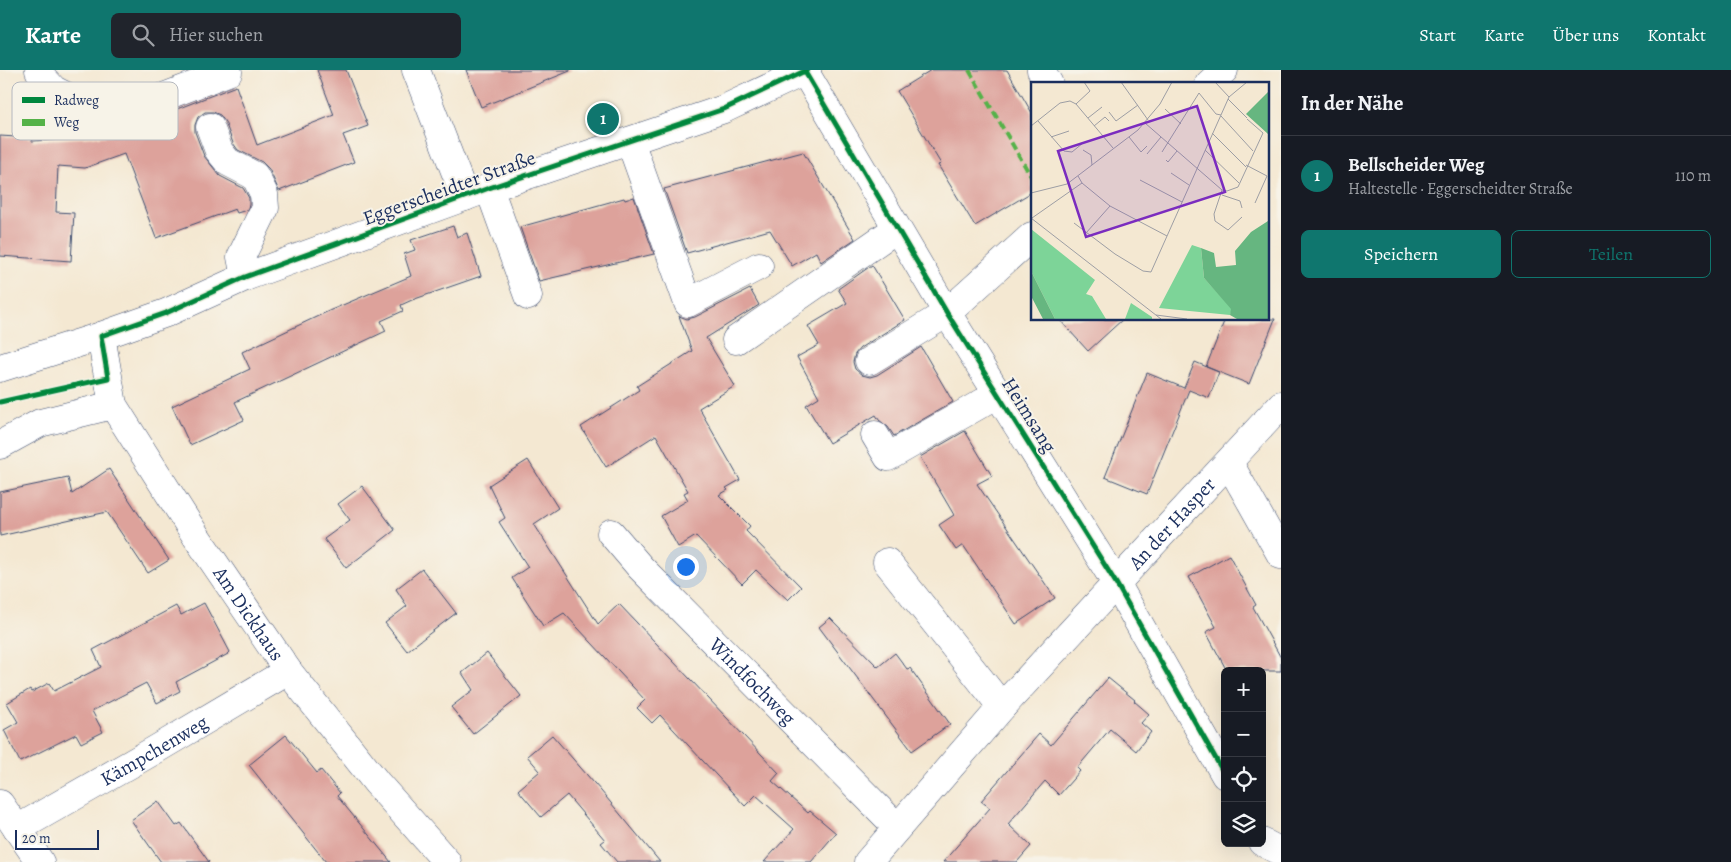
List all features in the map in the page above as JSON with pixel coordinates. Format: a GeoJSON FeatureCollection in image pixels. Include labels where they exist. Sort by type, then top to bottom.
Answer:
{"type":"FeatureCollection","features":[{"type":"Feature","properties":{"kind":"street"},"geometry":{"type":"LineString","coordinates":[[416,70],[528,296]]}},
{"type":"Feature","properties":{"kind":"street"},"geometry":{"type":"LineString","coordinates":[[1041,70],[1048,82]]}},
{"type":"Feature","properties":{"kind":"street"},"geometry":{"type":"LineString","coordinates":[[1211,82],[1224,70]]}},
{"type":"Feature","properties":{"kind":"street","name":"Eggerscheidter Straße"},"geometry":{"type":"LineString","coordinates":[[0,368],[166,313],[246,277],[477,192],[724,109],[806,71]]}},
{"type":"Feature","properties":{"kind":"street","name":"Heimsang"},"geometry":{"type":"LineString","coordinates":[[806,71],[896,229],[1116,583],[1221,768]]}},
{"type":"Feature","properties":{"kind":"street"},"geometry":{"type":"LineString","coordinates":[[178,91],[228,72]]}},
{"type":"Feature","properties":{"kind":"street"},"geometry":{"type":"LineString","coordinates":[[210,127],[219,151],[228,162],[255,176],[264,194],[265,208],[241,257],[246,277]]}},
{"type":"Feature","properties":{"kind":"street"},"geometry":{"type":"LineString","coordinates":[[630,140],[688,303],[759,266]]}},
{"type":"Feature","properties":{"kind":"street"},"geometry":{"type":"LineString","coordinates":[[736,340],[896,229]]}},
{"type":"Feature","properties":{"kind":"street"},"geometry":{"type":"LineString","coordinates":[[869,361],[947,313],[1031,237]]}},
{"type":"Feature","properties":{"kind":"street","name":"Am Dickhaus"},"geometry":{"type":"LineString","coordinates":[[101,336],[113,405],[196,536],[288,671],[377,783],[447,862]]}},
{"type":"Feature","properties":{"kind":"street"},"geometry":{"type":"LineString","coordinates":[[875,435],[888,457],[998,394]]}},
{"type":"Feature","properties":{"kind":"street"},"geometry":{"type":"LineString","coordinates":[[0,445],[40,423],[113,405]]}},
{"type":"Feature","properties":{"kind":"street","name":"An der Hasper"},"geometry":{"type":"LineString","coordinates":[[868,862],[1002,707],[1281,406]]}},
{"type":"Feature","properties":{"kind":"street"},"geometry":{"type":"LineString","coordinates":[[1229,463],[1281,556]]}},
{"type":"Feature","properties":{"kind":"street","name":"Windfochweg"},"geometry":{"type":"LineString","coordinates":[[611,533],[640,567],[897,827]]}},
{"type":"Feature","properties":{"kind":"street"},"geometry":{"type":"LineString","coordinates":[[887,562],[1002,707]]}},
{"type":"Feature","properties":{"kind":"street","name":"Kämpchenweg"},"geometry":{"type":"LineString","coordinates":[[17,829],[288,671]]}},
{"type":"Feature","properties":{"kind":"street"},"geometry":{"type":"LineString","coordinates":[[0,804],[40,862]]}},
{"type":"Feature","properties":{"kind":"building"},"geometry":{"type":"Polygon","coordinates":[[[317,70],[346,70],[368,126],[343,135],[354,162],[279,191],[269,169],[262,162],[238,150],[220,115],[213,112],[205,112],[198,117],[195,125],[195,132],[204,156],[220,176],[243,188],[249,198],[249,205],[247,210],[237,213],[235,209],[156,238],[124,154],[85,168],[58,166],[56,212],[74,213],[71,261],[0,256],[0,136],[12,137],[12,140],[32,141],[178,140],[178,109],[236,86],[257,145],[334,115],[317,70]]]}},
{"type":"Feature","properties":{"kind":"building"},"geometry":{"type":"Polygon","coordinates":[[[466,70],[570,70],[570,71],[481,107],[466,70]]]}},
{"type":"Feature","properties":{"kind":"building"},"geometry":{"type":"Polygon","coordinates":[[[931,70],[1007,70],[1031,111],[1031,193],[975,226],[938,165],[941,164],[897,91],[931,70]]]}},
{"type":"Feature","properties":{"kind":"building"},"geometry":{"type":"Polygon","coordinates":[[[803,152],[855,239],[821,262],[816,252],[792,266],[770,230],[687,253],[664,189],[803,152]]]}},
{"type":"Feature","properties":{"kind":"building"},"geometry":{"type":"Polygon","coordinates":[[[634,197],[654,254],[539,281],[520,227],[624,198],[625,200],[634,197]]]}},
{"type":"Feature","properties":{"kind":"building"},"geometry":{"type":"Polygon","coordinates":[[[453,226],[457,237],[467,233],[481,276],[401,305],[403,311],[381,321],[386,331],[235,402],[244,420],[190,445],[172,406],[250,369],[242,352],[331,310],[411,276],[404,254],[415,250],[411,240],[453,226]]]}},
{"type":"Feature","properties":{"kind":"building"},"geometry":{"type":"Polygon","coordinates":[[[872,265],[905,320],[860,348],[855,354],[853,362],[855,369],[862,375],[870,377],[877,375],[921,347],[953,402],[894,436],[876,415],[829,443],[806,405],[819,397],[797,357],[819,345],[808,326],[847,303],[838,289],[872,265]]]}},
{"type":"Feature","properties":{"kind":"building"},"geometry":{"type":"Polygon","coordinates":[[[750,289],[759,305],[706,338],[735,386],[699,408],[740,480],[726,488],[728,490],[719,495],[750,526],[746,531],[801,587],[788,600],[756,570],[742,584],[696,536],[678,547],[661,516],[688,500],[684,493],[688,491],[656,435],[606,467],[581,427],[639,390],[637,386],[692,351],[679,316],[687,319],[695,317],[750,289]]]}},
{"type":"Feature","properties":{"kind":"building"},"geometry":{"type":"Polygon","coordinates":[[[1275,319],[1249,384],[1206,367],[1225,320],[1275,319]]]}},
{"type":"Feature","properties":{"kind":"building"},"geometry":{"type":"Polygon","coordinates":[[[1060,320],[1122,320],[1088,351],[1060,320]]]}},
{"type":"Feature","properties":{"kind":"building"},"geometry":{"type":"Polygon","coordinates":[[[1195,362],[1219,372],[1209,398],[1189,390],[1147,494],[1105,477],[1147,373],[1184,388],[1195,362]]]}},
{"type":"Feature","properties":{"kind":"building"},"geometry":{"type":"Polygon","coordinates":[[[965,431],[992,476],[977,484],[1055,598],[1016,624],[963,545],[956,550],[939,525],[954,515],[920,457],[965,431]]]}},
{"type":"Feature","properties":{"kind":"building"},"geometry":{"type":"Polygon","coordinates":[[[528,460],[558,508],[534,524],[598,624],[619,604],[779,773],[772,781],[808,813],[810,811],[836,833],[811,862],[764,862],[794,829],[756,795],[745,806],[660,715],[652,723],[637,708],[645,700],[564,613],[543,626],[512,578],[528,567],[499,522],[505,518],[489,485],[528,460]]]}},
{"type":"Feature","properties":{"kind":"building"},"geometry":{"type":"Polygon","coordinates":[[[109,469],[169,560],[148,573],[107,512],[0,536],[0,492],[68,478],[72,494],[109,469]]]}},
{"type":"Feature","properties":{"kind":"building"},"geometry":{"type":"Polygon","coordinates":[[[362,486],[395,530],[346,568],[324,539],[350,520],[338,504],[362,486]]]}},
{"type":"Feature","properties":{"kind":"building"},"geometry":{"type":"Polygon","coordinates":[[[1229,555],[1256,605],[1253,607],[1281,658],[1281,671],[1266,671],[1266,667],[1225,667],[1206,632],[1216,627],[1189,577],[1229,555]]]}},
{"type":"Feature","properties":{"kind":"building"},"geometry":{"type":"Polygon","coordinates":[[[422,569],[456,613],[407,651],[385,623],[407,606],[396,589],[422,569]]]}},
{"type":"Feature","properties":{"kind":"building"},"geometry":{"type":"Polygon","coordinates":[[[204,603],[230,652],[228,654],[176,682],[180,691],[157,703],[146,683],[92,711],[103,732],[81,743],[76,734],[20,762],[4,730],[18,722],[7,703],[30,689],[32,692],[49,683],[54,691],[101,667],[93,650],[176,606],[181,615],[204,603]]]}},
{"type":"Feature","properties":{"kind":"building"},"geometry":{"type":"Polygon","coordinates":[[[830,618],[878,667],[895,653],[907,669],[910,668],[950,724],[912,751],[819,627],[830,618]]]}},
{"type":"Feature","properties":{"kind":"building"},"geometry":{"type":"Polygon","coordinates":[[[487,653],[521,696],[473,734],[451,707],[473,690],[462,673],[487,653]]]}},
{"type":"Feature","properties":{"kind":"building"},"geometry":{"type":"Polygon","coordinates":[[[1108,678],[1149,714],[1141,723],[1151,732],[1136,751],[1110,729],[1077,768],[1080,771],[1059,795],[1045,781],[1008,824],[1031,846],[1017,862],[943,862],[990,808],[981,801],[1039,734],[1051,745],[1108,678]]]}},
{"type":"Feature","properties":{"kind":"building"},"geometry":{"type":"Polygon","coordinates":[[[286,735],[317,773],[321,770],[340,793],[337,796],[391,862],[326,862],[249,765],[286,735]]]}},
{"type":"Feature","properties":{"kind":"building"},"geometry":{"type":"Polygon","coordinates":[[[552,735],[660,862],[617,862],[601,843],[605,840],[567,795],[541,817],[518,790],[540,771],[527,756],[552,735]]]}},
{"type":"Feature","properties":{"kind":"building"},"geometry":{"type":"Polygon","coordinates":[[[158,801],[176,826],[181,823],[209,862],[161,862],[131,820],[158,801]]]}},
{"type":"Feature","properties":{"kind":"marked path"},"geometry":{"type":"LineString","coordinates":[[969,70],[1031,176]]}},
{"type":"Feature","properties":{"kind":"cycle path"},"geometry":{"type":"LineString","coordinates":[[0,402],[108,378],[101,336],[166,313],[245,277],[489,188],[724,109],[807,70]]}},
{"type":"Feature","properties":{"kind":"cycle path"},"geometry":{"type":"LineString","coordinates":[[805,72],[947,313],[1116,583],[1221,768]]}},
{"type":"Feature","properties":{"kind":"place","name":"Bellscheider Weg"},"geometry":{"type":"Point","coordinates":[603,119]}}]}
